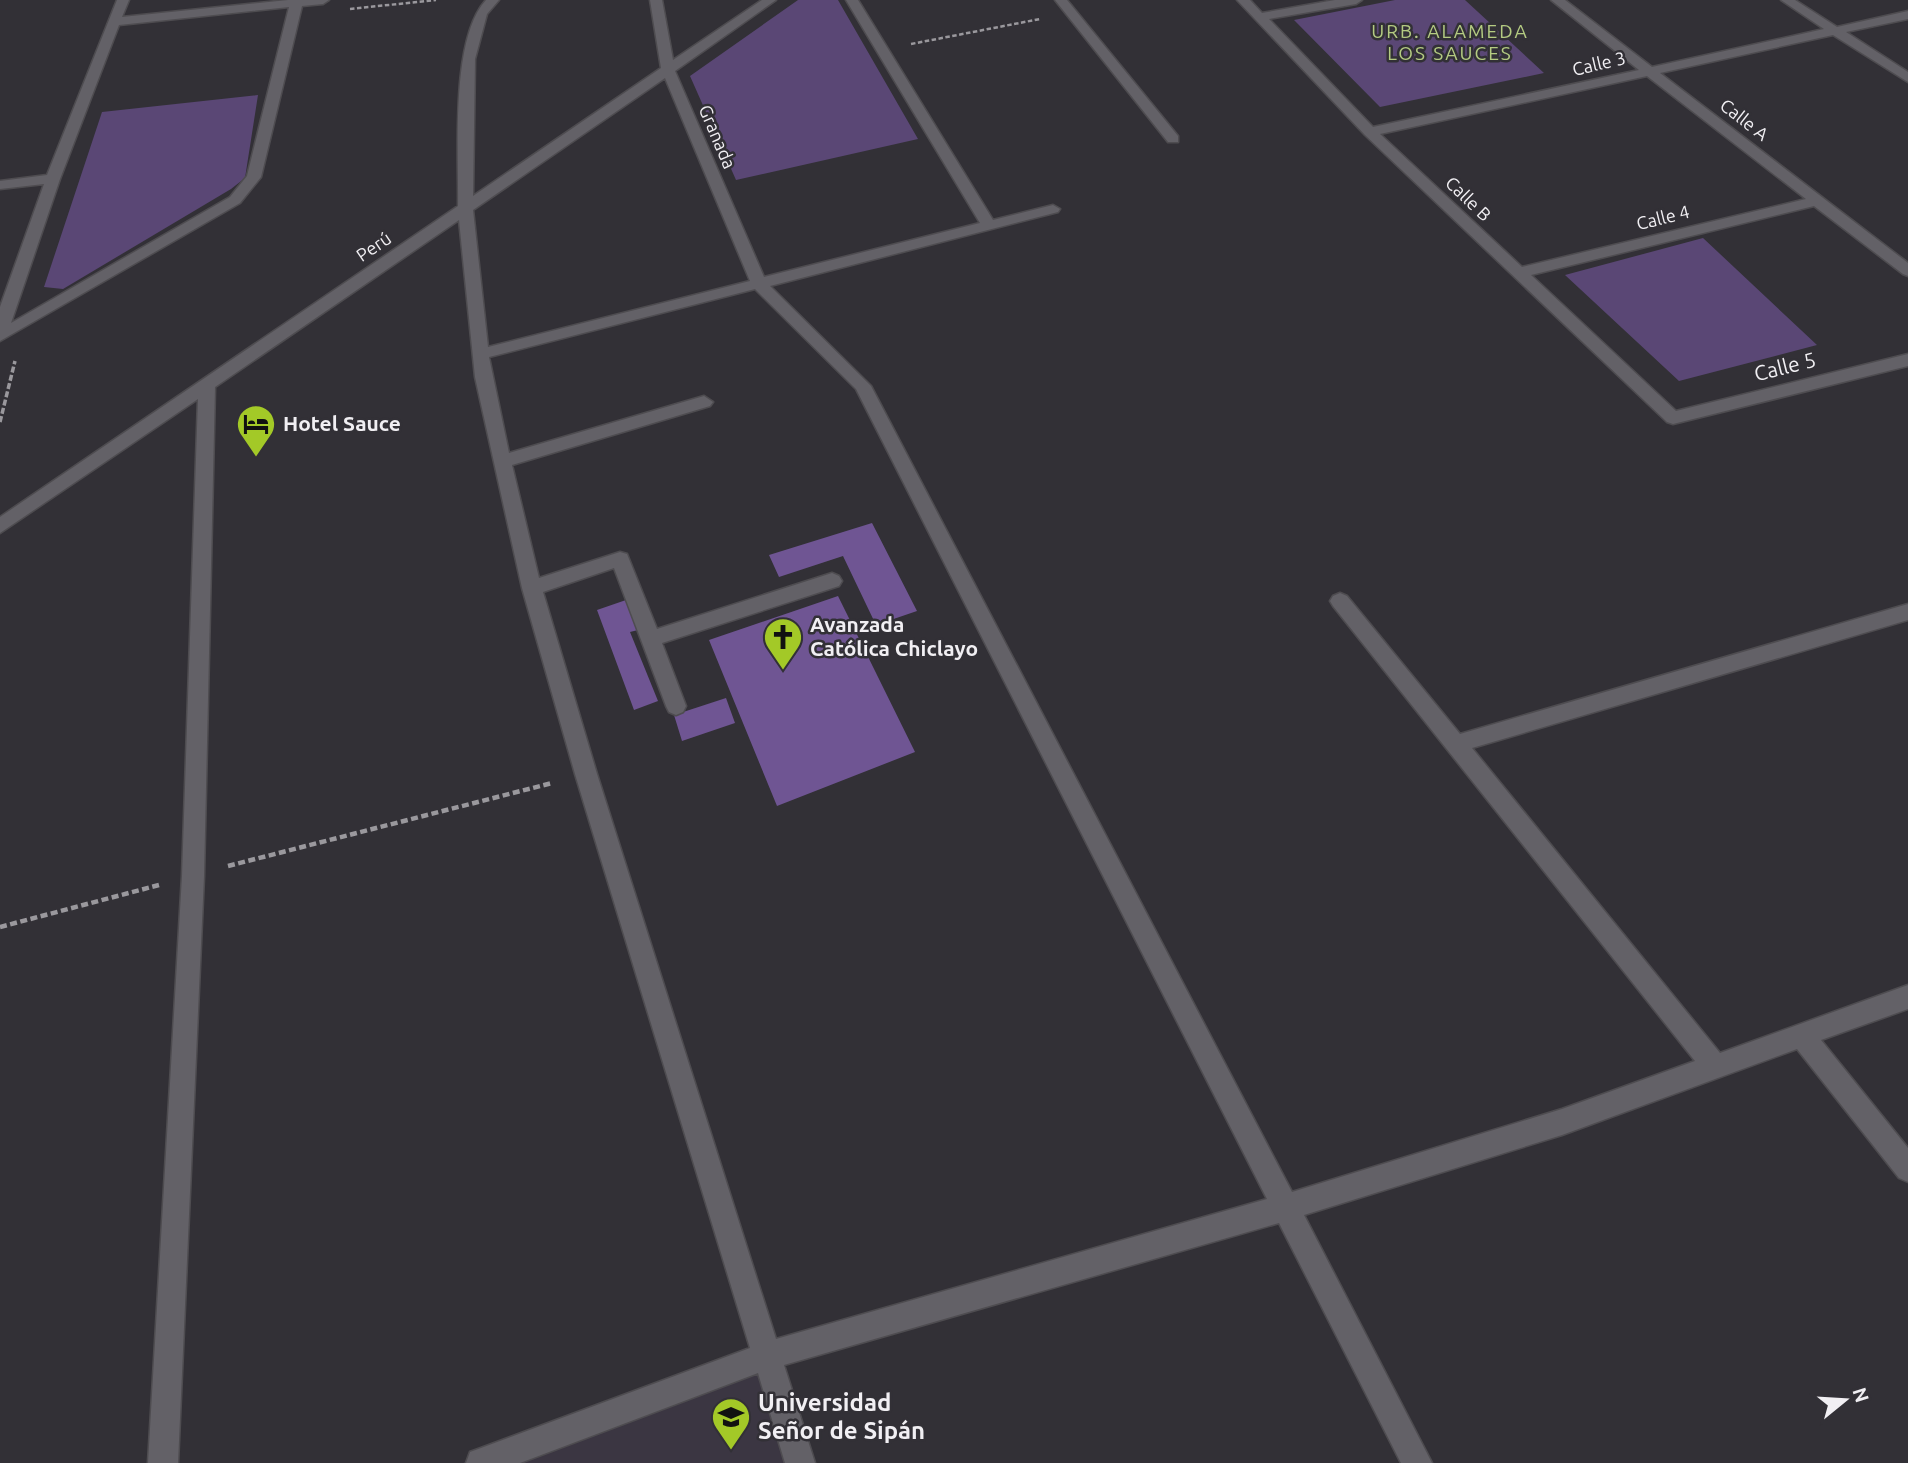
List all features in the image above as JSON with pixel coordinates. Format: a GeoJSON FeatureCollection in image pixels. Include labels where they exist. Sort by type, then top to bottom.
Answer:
{"type":"FeatureCollection","features":[{"type":"Feature","properties":{"kind":"street"},"geometry":{"type":"LineString","coordinates":[[0,330],[53,178],[123,0]]}},
{"type":"Feature","properties":{"kind":"street"},"geometry":{"type":"LineString","coordinates":[[114,22],[323,0]]}},
{"type":"Feature","properties":{"kind":"street"},"geometry":{"type":"LineString","coordinates":[[494,0],[481,13],[468,60],[465,208],[483,377],[532,588],[586,774],[800,1463]]}},
{"type":"Feature","properties":{"kind":"street","name":"Granada"},"geometry":{"type":"LineString","coordinates":[[656,0],[667,70],[758,284]]}},
{"type":"Feature","properties":{"kind":"street","name":"Perú"},"geometry":{"type":"LineString","coordinates":[[0,526],[770,0]]}},
{"type":"Feature","properties":{"kind":"street"},"geometry":{"type":"LineString","coordinates":[[852,0],[989,225]]}},
{"type":"Feature","properties":{"kind":"street"},"geometry":{"type":"LineString","coordinates":[[1061,0],[1173,139]]}},
{"type":"Feature","properties":{"kind":"street","name":"Calle B"},"geometry":{"type":"LineString","coordinates":[[1243,0],[1370,132],[1673,418]]}},
{"type":"Feature","properties":{"kind":"street"},"geometry":{"type":"LineString","coordinates":[[1259,17],[1356,0]]}},
{"type":"Feature","properties":{"kind":"street","name":"Calle A"},"geometry":{"type":"LineString","coordinates":[[1557,0],[1908,271]]}},
{"type":"Feature","properties":{"kind":"street"},"geometry":{"type":"LineString","coordinates":[[1787,0],[1908,78]]}},
{"type":"Feature","properties":{"kind":"street"},"geometry":{"type":"LineString","coordinates":[[0,336],[235,200],[254,177],[297,1]]}},
{"type":"Feature","properties":{"kind":"street","name":"Calle 3"},"geometry":{"type":"LineString","coordinates":[[1370,132],[1908,15]]}},
{"type":"Feature","properties":{"kind":"street"},"geometry":{"type":"LineString","coordinates":[[0,185],[53,178]]}},
{"type":"Feature","properties":{"kind":"street","name":"Calle 4"},"geometry":{"type":"LineString","coordinates":[[1518,273],[1816,201]]}},
{"type":"Feature","properties":{"kind":"street"},"geometry":{"type":"LineString","coordinates":[[481,354],[1053,209]]}},
{"type":"Feature","properties":{"kind":"street"},"geometry":{"type":"LineString","coordinates":[[758,284],[863,386],[1418,1463]]}},
{"type":"Feature","properties":{"kind":"street","name":"Calle 5"},"geometry":{"type":"LineString","coordinates":[[1673,418],[1908,360]]}},
{"type":"Feature","properties":{"kind":"street"},"geometry":{"type":"LineString","coordinates":[[163,1463],[193,876],[207,384]]}},
{"type":"Feature","properties":{"kind":"street"},"geometry":{"type":"LineString","coordinates":[[503,461],[704,402]]}},
{"type":"Feature","properties":{"kind":"street"},"geometry":{"type":"LineString","coordinates":[[532,588],[620,559],[676,706]]}},
{"type":"Feature","properties":{"kind":"street"},"geometry":{"type":"LineString","coordinates":[[650,639],[832,581]]}},
{"type":"Feature","properties":{"kind":"street"},"geometry":{"type":"LineString","coordinates":[[1340,601],[1716,1066]]}},
{"type":"Feature","properties":{"kind":"street"},"geometry":{"type":"LineString","coordinates":[[1455,744],[1908,612]]}},
{"type":"Feature","properties":{"kind":"street"},"geometry":{"type":"LineString","coordinates":[[481,1463],[765,1356],[1287,1207],[1562,1122],[1908,997]]}},
{"type":"Feature","properties":{"kind":"street"},"geometry":{"type":"LineString","coordinates":[[1802,1036],[1908,1169]]}},
{"type":"Feature","properties":{"kind":"path"},"geometry":{"type":"LineString","coordinates":[[883,49],[1072,13]]}},
{"type":"Feature","properties":{"kind":"path"},"geometry":{"type":"LineString","coordinates":[[0,927],[586,774]]}},
{"type":"Feature","properties":{"kind":"shaded area"},"geometry":{"type":"Polygon","coordinates":[[[798,0],[838,0],[918,139],[736,180],[690,76],[798,0]]]}},
{"type":"Feature","properties":{"kind":"shaded area"},"geometry":{"type":"Polygon","coordinates":[[[1395,0],[1465,0],[1544,73],[1380,107],[1294,20],[1395,0]]]}},
{"type":"Feature","properties":{"kind":"shaded area"},"geometry":{"type":"Polygon","coordinates":[[[258,95],[245,178],[231,189],[63,289],[44,287],[102,112],[258,95]]]}},
{"type":"Feature","properties":{"kind":"shaded area"},"geometry":{"type":"Polygon","coordinates":[[[1703,238],[1817,345],[1679,381],[1565,275],[1703,238]]]}},
{"type":"Feature","properties":{"kind":"shaded area"},"geometry":{"type":"Polygon","coordinates":[[[766,1356],[810,1463],[463,1463],[766,1356]]]}},
{"type":"Feature","properties":{"kind":"building"},"geometry":{"type":"Polygon","coordinates":[[[872,523],[917,611],[876,625],[843,556],[779,577],[769,555],[872,523]]]}},
{"type":"Feature","properties":{"kind":"building"},"geometry":{"type":"Polygon","coordinates":[[[838,596],[915,752],[777,806],[709,640],[838,596]]]}},
{"type":"Feature","properties":{"kind":"building"},"geometry":{"type":"Polygon","coordinates":[[[626,600],[638,630],[630,632],[658,701],[634,710],[597,610],[626,600]]]}},
{"type":"Feature","properties":{"kind":"building"},"geometry":{"type":"Polygon","coordinates":[[[726,698],[735,723],[682,741],[674,715],[726,698]]]}},
{"type":"Feature","properties":{"kind":"place","name":"Hotel Sauce"},"geometry":{"type":"Point","coordinates":[256,458]}},
{"type":"Feature","properties":{"kind":"place","name":"Avanzada Católica Chiclayo"},"geometry":{"type":"Point","coordinates":[783,671]}},
{"type":"Feature","properties":{"kind":"place","name":"Universidad Señor de Sipán"},"geometry":{"type":"Point","coordinates":[731,1451]}},
{"type":"Feature","properties":{"kind":"district","name":"URB. ALAMEDA LOS SAUCES"},"geometry":{"type":"Point","coordinates":[1450,42]}}]}
